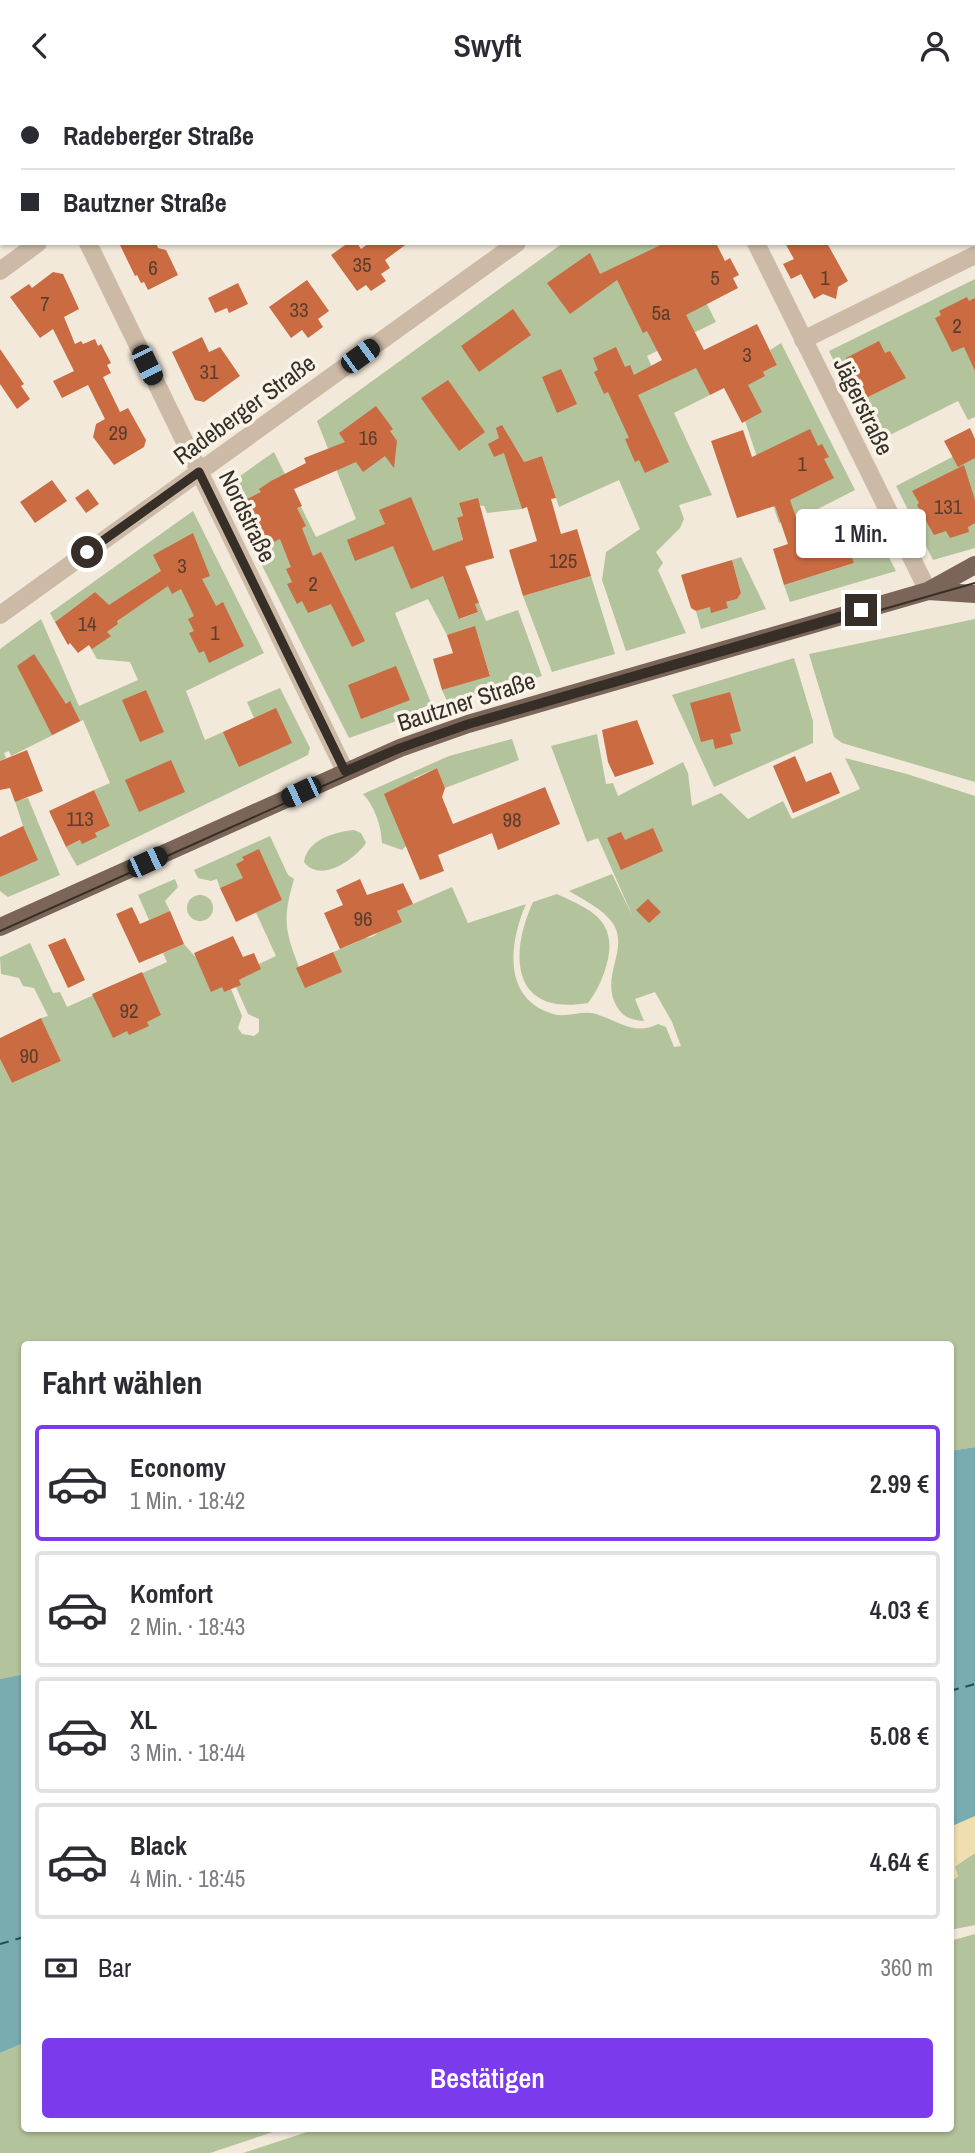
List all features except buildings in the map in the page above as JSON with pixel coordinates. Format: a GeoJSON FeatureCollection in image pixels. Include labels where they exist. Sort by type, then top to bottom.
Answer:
{"type":"FeatureCollection","features":[{"type":"Feature","properties":{"kind":"main road","name":"Bautzner Straße"},"geometry":{"type":"LineString","coordinates":[[0,927],[400,748],[468,724],[928,590],[975,565]]}},
{"type":"Feature","properties":{"kind":"main road","name":"Bautzner Straße"},"geometry":{"type":"LineString","coordinates":[[928,590],[975,594]]}},
{"type":"Feature","properties":{"kind":"street"},"geometry":{"type":"LineString","coordinates":[[0,271],[35,245]]}},
{"type":"Feature","properties":{"kind":"street","name":"Nordstraße"},"geometry":{"type":"LineString","coordinates":[[89,245],[345,771]]}},
{"type":"Feature","properties":{"kind":"street","name":"Radeberger Straße"},"geometry":{"type":"LineString","coordinates":[[0,615],[514,245]]}},
{"type":"Feature","properties":{"kind":"street","name":"Jägerstraße"},"geometry":{"type":"LineString","coordinates":[[756,245],[928,590]]}},
{"type":"Feature","properties":{"kind":"street"},"geometry":{"type":"LineString","coordinates":[[803,340],[975,255]]}},
{"type":"Feature","properties":{"kind":"green space"},"geometry":{"type":"Polygon","coordinates":[[[560,245],[698,245],[688,267],[716,322],[647,356],[660,384],[708,356],[703,381],[710,395],[674,413],[712,495],[679,505],[684,519],[680,528],[656,552],[663,563],[658,570],[686,633],[626,651],[602,580],[606,552],[640,529],[619,480],[559,507],[542,456],[509,467],[522,509],[487,513],[484,506],[459,503],[463,516],[457,519],[467,555],[476,563],[465,567],[471,582],[449,591],[460,619],[478,612],[475,604],[479,603],[486,621],[518,610],[542,676],[448,703],[442,690],[490,675],[475,627],[447,635],[428,599],[395,613],[433,708],[349,738],[223,488],[274,452],[316,537],[356,519],[317,421],[560,245]]]}},
{"type":"Feature","properties":{"kind":"green space"},"geometry":{"type":"Polygon","coordinates":[[[975,279],[975,417],[968,420],[958,401],[874,443],[829,351],[975,279]]]}},
{"type":"Feature","properties":{"kind":"green space"},"geometry":{"type":"Polygon","coordinates":[[[781,343],[855,490],[808,514],[779,523],[745,421],[761,412],[738,385],[777,365],[770,350],[781,343]]]}},
{"type":"Feature","properties":{"kind":"green space"},"geometry":{"type":"Polygon","coordinates":[[[975,449],[975,548],[933,560],[896,486],[962,452],[975,449]]]}},
{"type":"Feature","properties":{"kind":"green space"},"geometry":{"type":"Polygon","coordinates":[[[864,509],[896,571],[790,602],[784,585],[854,563],[843,527],[864,509]]]}},
{"type":"Feature","properties":{"kind":"green space"},"geometry":{"type":"Polygon","coordinates":[[[193,511],[264,653],[186,691],[205,740],[254,718],[247,702],[280,688],[310,748],[308,755],[77,866],[66,847],[110,826],[94,790],[110,783],[83,720],[11,756],[9,751],[4,753],[6,758],[0,761],[0,649],[41,619],[79,706],[138,680],[130,662],[97,659],[89,645],[118,624],[95,592],[55,622],[50,613],[193,511]]]}},
{"type":"Feature","properties":{"kind":"green space"},"geometry":{"type":"Polygon","coordinates":[[[741,557],[766,609],[701,629],[696,611],[737,599],[741,593],[732,560],[741,557]]]}},
{"type":"Feature","properties":{"kind":"green space"},"geometry":{"type":"Polygon","coordinates":[[[591,576],[615,654],[552,672],[523,596],[591,576]]]}},
{"type":"Feature","properties":{"kind":"green space"},"geometry":{"type":"Polygon","coordinates":[[[975,619],[975,782],[842,743],[834,737],[809,654],[975,619]]]}},
{"type":"Feature","properties":{"kind":"green space"},"geometry":{"type":"Polygon","coordinates":[[[794,658],[813,721],[813,743],[714,787],[672,695],[794,658]]]}},
{"type":"Feature","properties":{"kind":"green space"},"geometry":{"type":"Polygon","coordinates":[[[597,734],[606,784],[613,783],[618,796],[683,762],[688,773],[692,806],[721,793],[748,819],[783,801],[792,819],[860,789],[845,758],[975,796],[975,1447],[954,1450],[954,1341],[21,1341],[21,1675],[0,1679],[0,1059],[12,1083],[61,1061],[41,1018],[48,1016],[34,988],[23,986],[19,978],[1,974],[0,957],[30,943],[53,993],[60,992],[67,1007],[167,962],[163,953],[184,944],[222,987],[231,989],[242,1016],[238,1028],[242,1034],[254,1036],[259,1032],[259,1019],[248,1014],[236,987],[239,980],[260,969],[259,964],[276,956],[241,880],[220,888],[217,879],[211,881],[198,878],[194,870],[270,836],[288,875],[294,879],[287,923],[290,943],[299,967],[359,941],[361,937],[372,937],[380,929],[401,922],[397,911],[452,887],[468,923],[526,904],[516,936],[514,968],[525,996],[536,1007],[559,1015],[596,1014],[634,1028],[658,1024],[666,1027],[674,1047],[681,1046],[672,1022],[655,992],[635,999],[644,1021],[629,1018],[617,1007],[611,986],[618,946],[615,927],[601,911],[569,891],[612,874],[633,917],[598,838],[587,842],[551,746],[597,734]],[[243,857],[266,907],[282,900],[243,857]]]}},
{"type":"Feature","properties":{"kind":"green space"},"geometry":{"type":"Polygon","coordinates":[[[512,739],[519,760],[445,788],[437,768],[414,778],[440,840],[407,845],[402,850],[382,843],[377,817],[363,794],[449,756],[512,739]]]}},
{"type":"Feature","properties":{"kind":"green space"},"geometry":{"type":"Polygon","coordinates":[[[28,798],[60,875],[8,897],[0,891],[0,877],[23,826],[15,801],[28,798]]]}},
{"type":"Feature","properties":{"kind":"green space"},"geometry":{"type":"Polygon","coordinates":[[[354,830],[361,833],[366,843],[346,862],[319,871],[304,862],[306,854],[316,843],[330,835],[354,830]]]}},
{"type":"Feature","properties":{"kind":"green space"},"geometry":{"type":"Polygon","coordinates":[[[175,879],[178,887],[165,901],[170,911],[149,920],[138,895],[175,879]]]}},
{"type":"Feature","properties":{"kind":"green space"},"geometry":{"type":"Polygon","coordinates":[[[557,894],[598,917],[608,934],[608,959],[603,977],[588,1003],[563,1005],[544,1000],[531,991],[523,978],[520,943],[533,902],[557,894]]]}},
{"type":"Feature","properties":{"kind":"green space"},"geometry":{"type":"Polygon","coordinates":[[[200,895],[209,899],[213,908],[209,917],[200,921],[191,917],[187,908],[191,899],[200,895]]]}},
{"type":"Feature","properties":{"kind":"green space"},"geometry":{"type":"Polygon","coordinates":[[[975,1853],[975,1925],[954,1929],[954,1880],[958,1876],[954,1867],[975,1853]]]}},
{"type":"Feature","properties":{"kind":"green space"},"geometry":{"type":"Polygon","coordinates":[[[975,1934],[975,2153],[243,2153],[307,2132],[954,2132],[954,1940],[975,1934]]]}},
{"type":"Feature","properties":{"kind":"green space"},"geometry":{"type":"Polygon","coordinates":[[[21,2044],[21,2132],[273,2132],[210,2153],[0,2153],[0,2053],[21,2044]]]}},
{"type":"Feature","properties":{"kind":"sand"},"geometry":{"type":"Polygon","coordinates":[[[975,1816],[975,1853],[955,1866],[958,1876],[954,1879],[954,1825],[975,1816]]]}},
{"type":"Feature","properties":{"kind":"water"},"geometry":{"type":"Polygon","coordinates":[[[975,1447],[975,1816],[954,1825],[954,1450],[975,1447]]]}},
{"type":"Feature","properties":{"kind":"water"},"geometry":{"type":"Polygon","coordinates":[[[21,1675],[21,2044],[0,2053],[0,1679],[21,1675]]]}},
{"type":"Feature","properties":{"kind":"ferry route"},"geometry":{"type":"LineString","coordinates":[[954,1690],[975,1684]]}},
{"type":"Feature","properties":{"kind":"ferry route"},"geometry":{"type":"LineString","coordinates":[[0,1944],[21,1938]]}},
{"type":"Feature","properties":{"kind":"tram line"},"geometry":{"type":"LineString","coordinates":[[0,931],[401,751],[471,727],[975,583]]}},
{"type":"Feature","properties":{"kind":"route"},"geometry":{"type":"LineString","coordinates":[[87,552],[199,472],[345,771],[468,724],[861,610]]}}]}
